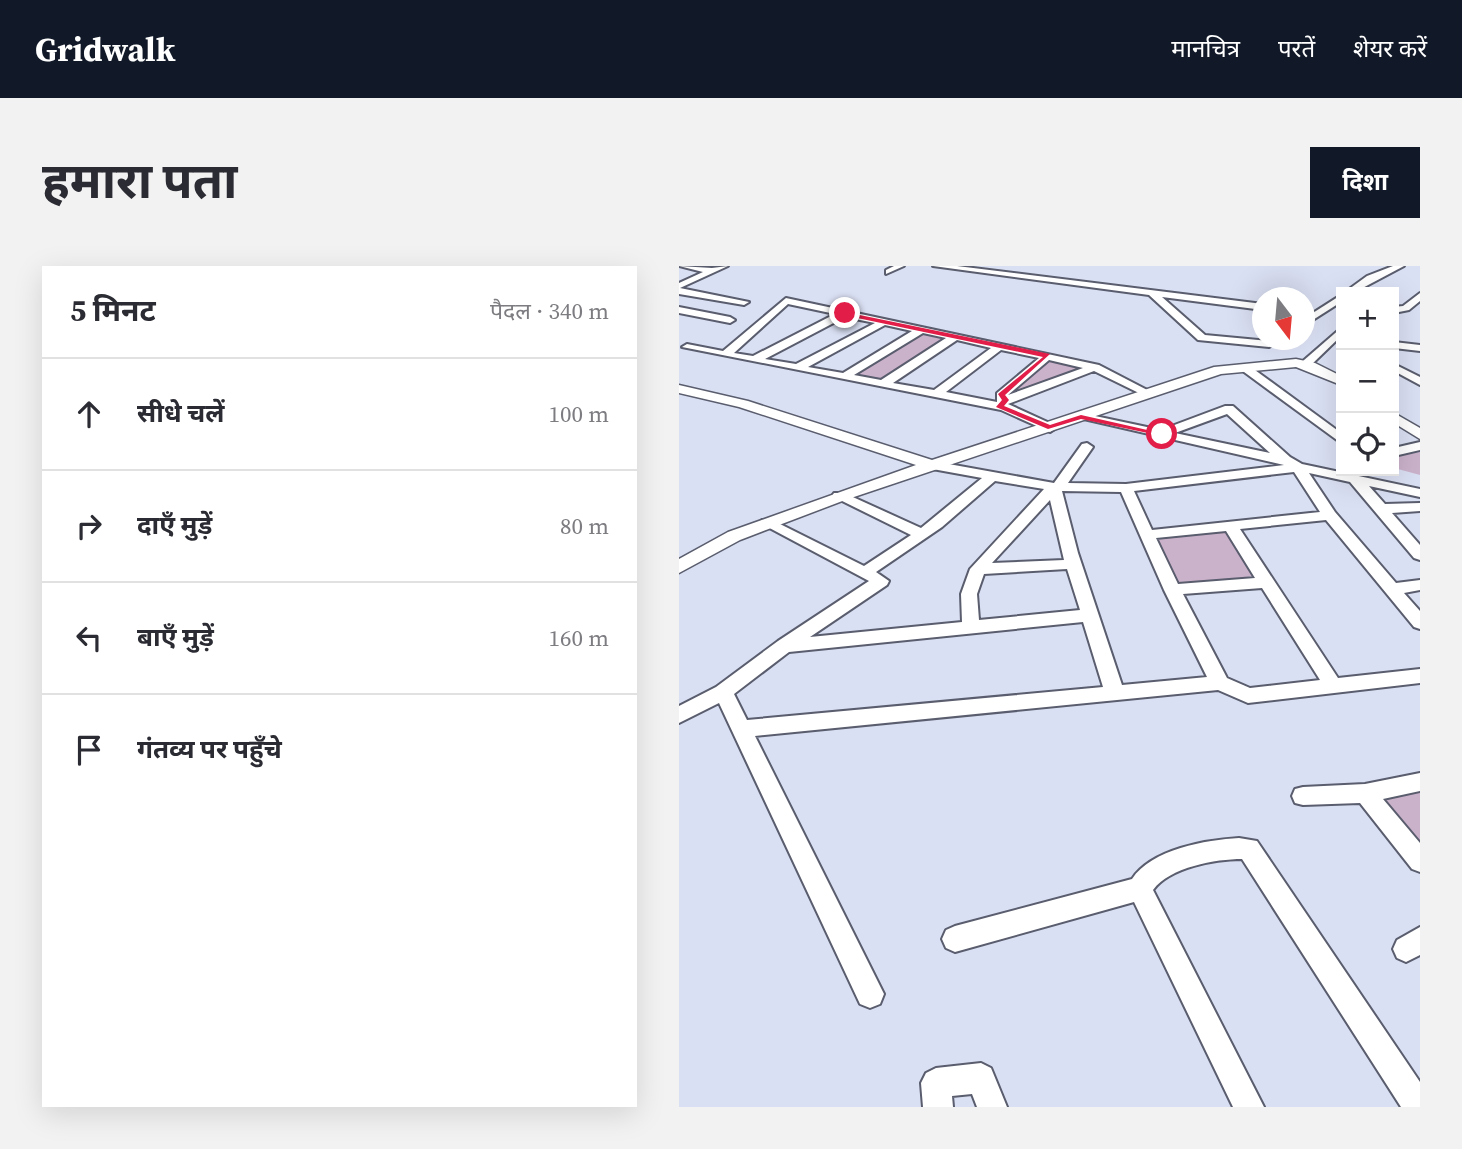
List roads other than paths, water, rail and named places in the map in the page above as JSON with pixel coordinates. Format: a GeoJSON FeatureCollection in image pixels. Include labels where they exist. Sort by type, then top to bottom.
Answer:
{"type":"FeatureCollection","features":[{"type":"Feature","properties":{"kind":"street"},"geometry":{"type":"LineString","coordinates":[[679,266],[713,271]]}},
{"type":"Feature","properties":{"kind":"street"},"geometry":{"type":"LineString","coordinates":[[679,289],[724,266]]}},
{"type":"Feature","properties":{"kind":"street"},"geometry":{"type":"LineString","coordinates":[[890,272],[900,266]]}},
{"type":"Feature","properties":{"kind":"street"},"geometry":{"type":"LineString","coordinates":[[937,266],[1252,306]]}},
{"type":"Feature","properties":{"kind":"street"},"geometry":{"type":"LineString","coordinates":[[1373,266],[1397,267]]}},
{"type":"Feature","properties":{"kind":"street"},"geometry":{"type":"LineString","coordinates":[[1356,287],[1397,267]]}},
{"type":"Feature","properties":{"kind":"street"},"geometry":{"type":"LineString","coordinates":[[679,289],[744,302]]}},
{"type":"Feature","properties":{"kind":"street"},"geometry":{"type":"LineString","coordinates":[[1152,292],[1202,338],[1252,341]]}},
{"type":"Feature","properties":{"kind":"street"},"geometry":{"type":"LineString","coordinates":[[1405,308],[1420,296]]}},
{"type":"Feature","properties":{"kind":"street"},"geometry":{"type":"LineString","coordinates":[[754,360],[772,336],[786,301],[1095,367],[1147,393]]}},
{"type":"Feature","properties":{"kind":"street"},"geometry":{"type":"LineString","coordinates":[[1316,314],[1336,301]]}},
{"type":"Feature","properties":{"kind":"street"},"geometry":{"type":"LineString","coordinates":[[803,316],[813,306]]}},
{"type":"Feature","properties":{"kind":"street"},"geometry":{"type":"LineString","coordinates":[[1399,309],[1420,307]]}},
{"type":"Feature","properties":{"kind":"street"},"geometry":{"type":"LineString","coordinates":[[1405,308],[1420,316]]}},
{"type":"Feature","properties":{"kind":"street"},"geometry":{"type":"LineString","coordinates":[[679,310],[730,320]]}},
{"type":"Feature","properties":{"kind":"street"},"geometry":{"type":"LineString","coordinates":[[726,354],[845,313]]}},
{"type":"Feature","properties":{"kind":"street"},"geometry":{"type":"LineString","coordinates":[[797,368],[884,322]]}},
{"type":"Feature","properties":{"kind":"street"},"geometry":{"type":"LineString","coordinates":[[772,336],[793,326]]}},
{"type":"Feature","properties":{"kind":"street"},"geometry":{"type":"LineString","coordinates":[[843,377],[921,330]]}},
{"type":"Feature","properties":{"kind":"street"},"geometry":{"type":"LineString","coordinates":[[882,384],[955,337]]}},
{"type":"Feature","properties":{"kind":"street"},"geometry":{"type":"LineString","coordinates":[[1399,339],[1415,347]]}},
{"type":"Feature","properties":{"kind":"street"},"geometry":{"type":"LineString","coordinates":[[1307,363],[1336,341]]}},
{"type":"Feature","properties":{"kind":"street"},"geometry":{"type":"LineString","coordinates":[[935,394],[1000,346]]}},
{"type":"Feature","properties":{"kind":"street"},"geometry":{"type":"LineString","coordinates":[[688,347],[935,394],[1003,403],[1050,428]]}},
{"type":"Feature","properties":{"kind":"street"},"geometry":{"type":"LineString","coordinates":[[1250,366],[1251,358],[1262,350]]}},
{"type":"Feature","properties":{"kind":"street"},"geometry":{"type":"LineString","coordinates":[[1003,403],[1001,395],[1048,356]]}},
{"type":"Feature","properties":{"kind":"street"},"geometry":{"type":"LineString","coordinates":[[679,567],[734,536],[839,496],[1219,370],[1307,363],[1336,377]]}},
{"type":"Feature","properties":{"kind":"street"},"geometry":{"type":"LineString","coordinates":[[1250,366],[1336,435]]}},
{"type":"Feature","properties":{"kind":"street"},"geometry":{"type":"LineString","coordinates":[[1003,403],[1095,367]]}},
{"type":"Feature","properties":{"kind":"street"},"geometry":{"type":"LineString","coordinates":[[1399,370],[1420,373]]}},
{"type":"Feature","properties":{"kind":"street"},"geometry":{"type":"LineString","coordinates":[[1399,371],[1420,382]]}},
{"type":"Feature","properties":{"kind":"street"},"geometry":{"type":"LineString","coordinates":[[679,388],[743,404],[932,465],[1056,487],[1126,488],[1292,463]]}},
{"type":"Feature","properties":{"kind":"street"},"geometry":{"type":"LineString","coordinates":[[1162,434],[1229,409],[1292,463],[1330,515],[1420,623]]}},
{"type":"Feature","properties":{"kind":"street"},"geometry":{"type":"LineString","coordinates":[[1081,417],[1420,493]]}},
{"type":"Feature","properties":{"kind":"street"},"geometry":{"type":"LineString","coordinates":[[1399,420],[1420,435]]}},
{"type":"Feature","properties":{"kind":"street"},"geometry":{"type":"LineString","coordinates":[[1399,451],[1420,446]]}},
{"type":"Feature","properties":{"kind":"street"},"geometry":{"type":"LineString","coordinates":[[971,625],[969,594],[978,569],[1056,487],[1087,447]]}},
{"type":"Feature","properties":{"kind":"street"},"geometry":{"type":"LineString","coordinates":[[865,573],[922,534],[991,477]]}},
{"type":"Feature","properties":{"kind":"street"},"geometry":{"type":"LineString","coordinates":[[1355,479],[1420,555]]}},
{"type":"Feature","properties":{"kind":"street"},"geometry":{"type":"LineString","coordinates":[[1056,487],[1074,564],[1115,694]]}},
{"type":"Feature","properties":{"kind":"street"},"geometry":{"type":"LineString","coordinates":[[1126,488],[1171,590],[1220,683]]}},
{"type":"Feature","properties":{"kind":"street"},"geometry":{"type":"LineString","coordinates":[[839,496],[922,534]]}},
{"type":"Feature","properties":{"kind":"street"},"geometry":{"type":"LineString","coordinates":[[1381,509],[1420,507]]}},
{"type":"Feature","properties":{"kind":"street"},"geometry":{"type":"LineString","coordinates":[[1146,535],[1330,515]]}},
{"type":"Feature","properties":{"kind":"street"},"geometry":{"type":"LineString","coordinates":[[679,715],[723,692],[783,646],[881,581],[767,523]]}},
{"type":"Feature","properties":{"kind":"street"},"geometry":{"type":"LineString","coordinates":[[1231,527],[1334,687]]}},
{"type":"Feature","properties":{"kind":"street"},"geometry":{"type":"LineString","coordinates":[[978,569],[1074,564]]}},
{"type":"Feature","properties":{"kind":"street"},"geometry":{"type":"LineString","coordinates":[[1171,590],[1267,582]]}},
{"type":"Feature","properties":{"kind":"street"},"geometry":{"type":"LineString","coordinates":[[1392,589],[1420,585]]}},
{"type":"Feature","properties":{"kind":"street"},"geometry":{"type":"LineString","coordinates":[[783,646],[1090,615]]}},
{"type":"Feature","properties":{"kind":"street"},"geometry":{"type":"LineString","coordinates":[[740,729],[1220,683],[1248,696],[1420,676]]}},
{"type":"Feature","properties":{"kind":"street"},"geometry":{"type":"LineString","coordinates":[[723,692],[870,994]]}},
{"type":"Feature","properties":{"kind":"street"},"geometry":{"type":"LineString","coordinates":[[1303,796],[1365,793],[1420,782]]}},
{"type":"Feature","properties":{"kind":"street"},"geometry":{"type":"LineString","coordinates":[[1365,793],[1420,861]]}},
{"type":"Feature","properties":{"kind":"street"},"geometry":{"type":"LineString","coordinates":[[955,939],[1140,889],[1157,872],[1218,850],[1237,846],[1248,849],[1419,1107]]}},
{"type":"Feature","properties":{"kind":"street"},"geometry":{"type":"LineString","coordinates":[[1140,889],[1249,1107]]}},
{"type":"Feature","properties":{"kind":"street"},"geometry":{"type":"LineString","coordinates":[[938,1107],[936,1083],[981,1078],[992,1107]]}}]}
